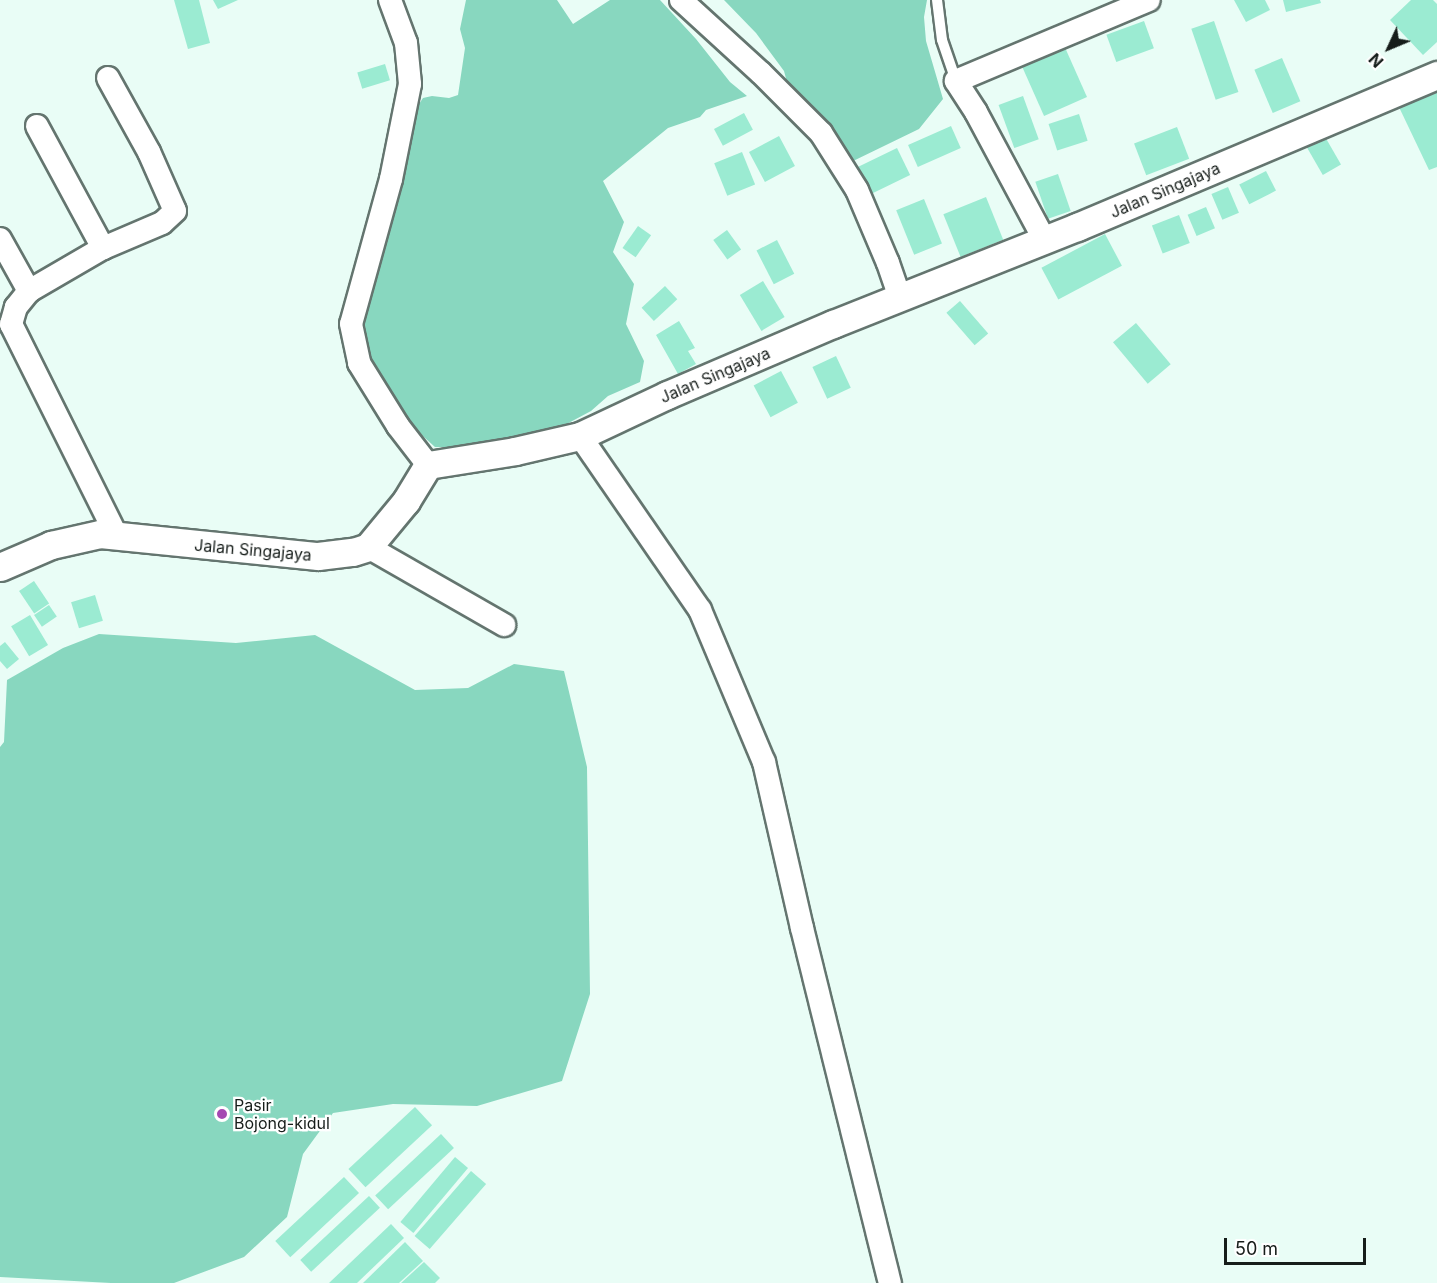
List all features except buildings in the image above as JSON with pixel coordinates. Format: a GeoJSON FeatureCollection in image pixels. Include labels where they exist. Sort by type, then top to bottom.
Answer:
{"type":"FeatureCollection","features":[{"type":"Feature","properties":{"kind":"street"},"geometry":{"type":"LineString","coordinates":[[390,0],[406,43],[410,84],[391,179],[351,324],[359,363],[398,426],[428,465],[406,501],[368,547],[504,626]]}},
{"type":"Feature","properties":{"kind":"street"},"geometry":{"type":"LineString","coordinates":[[681,0],[761,73],[821,133],[857,190],[900,298]]}},
{"type":"Feature","properties":{"kind":"street"},"geometry":{"type":"LineString","coordinates":[[1044,239],[976,112],[956,81],[1149,0]]}},
{"type":"Feature","properties":{"kind":"street","name":"Jalan Singajaya"},"geometry":{"type":"LineString","coordinates":[[428,465],[515,451],[580,436],[667,395],[1437,75]]}},
{"type":"Feature","properties":{"kind":"street"},"geometry":{"type":"LineString","coordinates":[[108,78],[149,152],[175,211],[162,223],[103,248],[29,291],[15,307],[11,324],[116,535]]}},
{"type":"Feature","properties":{"kind":"street"},"geometry":{"type":"LineString","coordinates":[[37,126],[103,248]]}},
{"type":"Feature","properties":{"kind":"street"},"geometry":{"type":"LineString","coordinates":[[0,239],[29,291]]}},
{"type":"Feature","properties":{"kind":"street"},"geometry":{"type":"LineString","coordinates":[[580,436],[700,610],[764,762],[802,928],[890,1283]]}},
{"type":"Feature","properties":{"kind":"street","name":"Jalan Singajaya"},"geometry":{"type":"LineString","coordinates":[[0,567],[51,545],[100,534],[318,556],[353,552],[368,547]]}},
{"type":"Feature","properties":{"kind":"lane"},"geometry":{"type":"LineString","coordinates":[[937,0],[942,40],[956,81]]}},
{"type":"Feature","properties":{"kind":"green space"},"geometry":{"type":"Polygon","coordinates":[[[466,0],[557,0],[573,24],[610,0],[660,0],[696,39],[730,82],[747,96],[706,110],[700,117],[668,128],[603,181],[624,222],[613,252],[634,284],[626,324],[644,361],[640,382],[608,396],[591,411],[561,427],[480,448],[435,447],[415,429],[373,370],[361,337],[362,309],[409,119],[423,98],[432,96],[449,98],[458,95],[465,48],[460,29],[466,0]]]}},
{"type":"Feature","properties":{"kind":"green space"},"geometry":{"type":"Polygon","coordinates":[[[724,0],[927,0],[924,17],[926,41],[943,99],[919,129],[849,163],[788,86],[784,71],[756,33],[724,0]]]}},
{"type":"Feature","properties":{"kind":"green space"},"geometry":{"type":"Polygon","coordinates":[[[99,634],[236,643],[315,635],[415,690],[468,688],[514,664],[564,671],[587,767],[590,994],[562,1081],[477,1106],[393,1104],[333,1113],[303,1154],[287,1217],[244,1257],[174,1283],[111,1283],[0,1277],[0,747],[4,742],[7,680],[63,648],[99,634]]]}},
{"type":"Feature","properties":{"kind":"place","name":"Pasir Bojong-kidul"},"geometry":{"type":"Point","coordinates":[222,1114]}}]}
